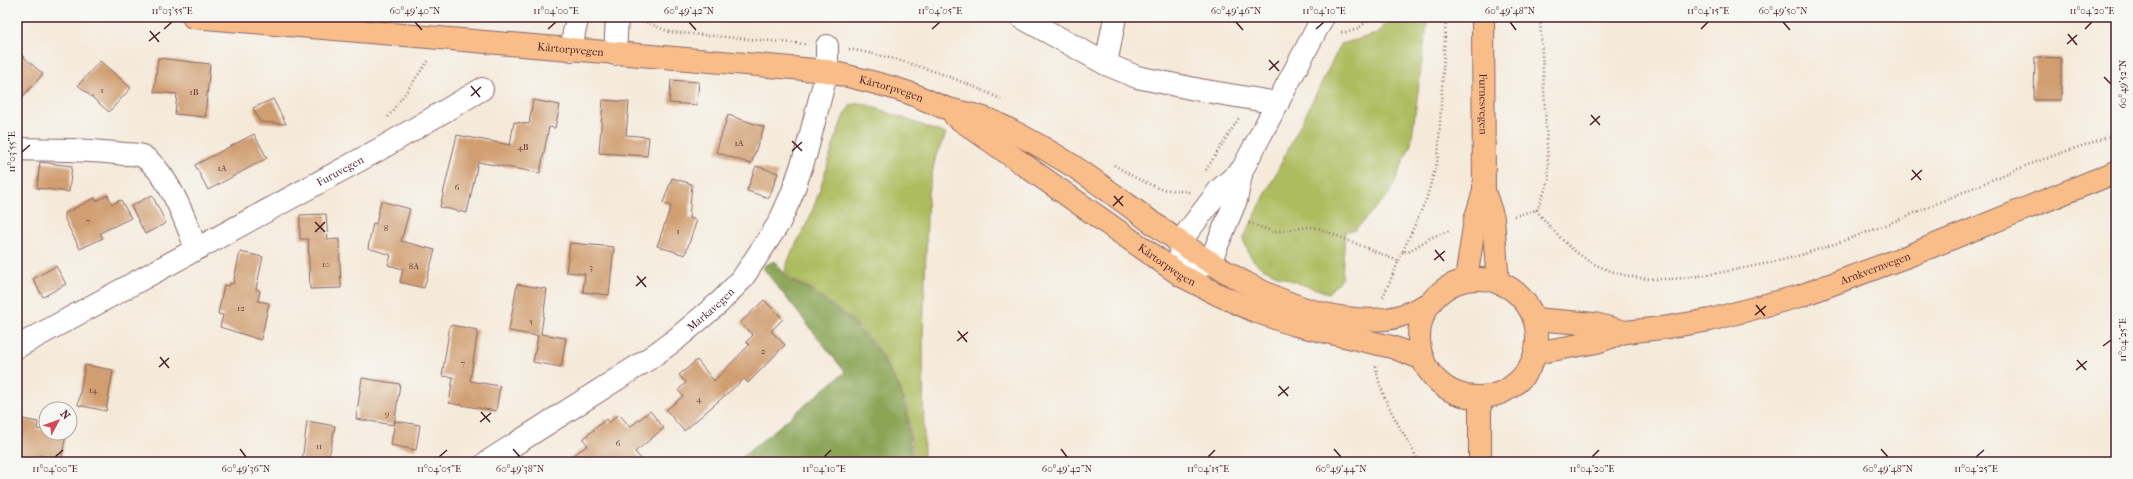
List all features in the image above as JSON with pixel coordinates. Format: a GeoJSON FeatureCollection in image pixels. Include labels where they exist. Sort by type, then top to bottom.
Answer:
{"type":"FeatureCollection","features":[{"type":"Feature","properties":{"kind":"main road","name":"Kårtorpvegen"},"geometry":{"type":"LineString","coordinates":[[193,17],[827,72],[911,94],[943,107],[992,121],[1072,166],[1210,262],[1274,297],[1333,315],[1361,319],[1386,319],[1404,315],[1430,303]]}},
{"type":"Feature","properties":{"kind":"main road","name":"Furnesvegen"},"geometry":{"type":"LineString","coordinates":[[1466,280],[1475,220],[1484,191],[1483,17]]}},
{"type":"Feature","properties":{"kind":"main road","name":"Kårtorpvegen"},"geometry":{"type":"LineString","coordinates":[[943,107],[1182,276],[1218,295],[1255,311],[1292,324],[1392,347],[1422,359]]}},
{"type":"Feature","properties":{"kind":"main road","name":"Arnkvernvegen"},"geometry":{"type":"LineString","coordinates":[[1625,332],[1662,328],[1710,320],[1800,296],[1908,256],[2116,172]]}},
{"type":"Feature","properties":{"kind":"main road","name":"Furnesvegen"},"geometry":{"type":"LineString","coordinates":[[1484,191],[1493,218],[1498,283]]}},
{"type":"Feature","properties":{"kind":"main road"},"geometry":{"type":"LineString","coordinates":[[1477,279],[1498,283],[1520,297],[1534,319],[1537,341],[1535,353],[1524,375],[1515,384],[1504,391],[1480,397],[1465,396],[1451,391],[1439,383],[1429,372],[1422,359],[1419,345],[1419,330],[1423,316],[1430,303],[1440,292],[1452,285],[1466,280],[1477,279]]}},
{"type":"Feature","properties":{"kind":"main road"},"geometry":{"type":"LineString","coordinates":[[1534,319],[1595,324],[1625,332]]}},
{"type":"Feature","properties":{"kind":"main road"},"geometry":{"type":"LineString","coordinates":[[1535,353],[1597,342],[1625,332]]}},
{"type":"Feature","properties":{"kind":"main road"},"geometry":{"type":"LineString","coordinates":[[1480,397],[1480,462]]}},
{"type":"Feature","properties":{"kind":"street"},"geometry":{"type":"LineString","coordinates":[[572,50],[574,32],[578,17]]}},
{"type":"Feature","properties":{"kind":"street"},"geometry":{"type":"LineString","coordinates":[[615,54],[616,17]]}},
{"type":"Feature","properties":{"kind":"street"},"geometry":{"type":"LineString","coordinates":[[1021,17],[1106,64],[1137,78],[1278,103]]}},
{"type":"Feature","properties":{"kind":"street"},"geometry":{"type":"LineString","coordinates":[[1106,64],[1115,17]]}},
{"type":"Feature","properties":{"kind":"street"},"geometry":{"type":"LineString","coordinates":[[1242,170],[1220,188],[1180,242],[1182,276],[1210,262],[1236,200],[1242,170],[1323,17]]}},
{"type":"Feature","properties":{"kind":"street","name":"Markavegen"},"geometry":{"type":"LineString","coordinates":[[487,462],[658,352],[720,302],[742,279],[779,222],[792,194],[806,153],[827,72],[827,46]]}},
{"type":"Feature","properties":{"kind":"street","name":"Furuvegen"},"geometry":{"type":"LineString","coordinates":[[17,348],[380,150],[482,89]]}},
{"type":"Feature","properties":{"kind":"street"},"geometry":{"type":"LineString","coordinates":[[17,149],[112,152],[141,156],[153,164],[163,178],[189,230],[196,249]]}},
{"type":"Feature","properties":{"kind":"path"},"geometry":{"type":"LineString","coordinates":[[1382,301],[1384,290],[1426,200],[1438,159],[1446,17]]}},
{"type":"Feature","properties":{"kind":"path"},"geometry":{"type":"LineString","coordinates":[[1536,210],[1549,180],[1540,17]]}},
{"type":"Feature","properties":{"kind":"path"},"geometry":{"type":"LineString","coordinates":[[380,150],[381,133],[386,119],[428,61]]}},
{"type":"Feature","properties":{"kind":"path"},"geometry":{"type":"LineString","coordinates":[[1203,174],[1251,99]]}},
{"type":"Feature","properties":{"kind":"path"},"geometry":{"type":"LineString","coordinates":[[1536,210],[1560,240],[1594,264],[1617,274],[1645,279],[1670,279],[1701,276],[1797,256],[1876,228],[2016,170],[2116,134]]}},
{"type":"Feature","properties":{"kind":"path"},"geometry":{"type":"LineString","coordinates":[[1188,192],[1193,186]]}},
{"type":"Feature","properties":{"kind":"path"},"geometry":{"type":"LineString","coordinates":[[1506,218],[1536,210]]}},
{"type":"Feature","properties":{"kind":"path"},"geometry":{"type":"LineString","coordinates":[[1243,220],[1274,232],[1308,227],[1318,228],[1398,261]]}},
{"type":"Feature","properties":{"kind":"path"},"geometry":{"type":"LineString","coordinates":[[1403,250],[1408,252],[1430,238],[1453,230]]}},
{"type":"Feature","properties":{"kind":"path"},"geometry":{"type":"LineString","coordinates":[[1376,361],[1377,376],[1385,397],[1419,462]]}},
{"type":"Feature","properties":{"kind":"green space"},"geometry":{"type":"Polygon","coordinates":[[[1390,17],[1428,17],[1411,144],[1390,193],[1355,230],[1345,231],[1342,279],[1328,293],[1289,280],[1260,266],[1254,261],[1246,248],[1243,239],[1341,44],[1377,34],[1390,17]]]}},
{"type":"Feature","properties":{"kind":"green space"},"geometry":{"type":"Polygon","coordinates":[[[862,103],[946,134],[936,155],[928,192],[923,337],[924,462],[914,462],[907,408],[900,388],[876,346],[853,320],[809,288],[792,280],[785,272],[792,251],[816,202],[835,139],[844,115],[851,105],[862,103]]]}},
{"type":"Feature","properties":{"kind":"green space"},"geometry":{"type":"Polygon","coordinates":[[[774,261],[791,281],[808,289],[852,321],[875,347],[899,388],[906,411],[912,462],[736,462],[845,372],[762,267],[774,261]]]}},
{"type":"Feature","properties":{"kind":"building"},"geometry":{"type":"Polygon","coordinates":[[[17,51],[43,74],[17,103],[17,51]]]}},
{"type":"Feature","properties":{"kind":"building"},"geometry":{"type":"Polygon","coordinates":[[[2035,57],[2061,58],[2061,100],[2034,100],[2035,57]]]}},
{"type":"Feature","properties":{"kind":"building"},"geometry":{"type":"Polygon","coordinates":[[[158,58],[210,64],[205,117],[175,114],[177,94],[154,92],[158,58]]]}},
{"type":"Feature","properties":{"kind":"building"},"geometry":{"type":"Polygon","coordinates":[[[100,61],[131,88],[109,112],[78,85],[100,61]]]}},
{"type":"Feature","properties":{"kind":"building"},"geometry":{"type":"Polygon","coordinates":[[[671,80],[699,82],[697,105],[669,103],[671,80]]]}},
{"type":"Feature","properties":{"kind":"building"},"geometry":{"type":"Polygon","coordinates":[[[273,99],[286,124],[260,122],[253,108],[273,99]]]}},
{"type":"Feature","properties":{"kind":"building"},"geometry":{"type":"Polygon","coordinates":[[[533,100],[560,105],[555,128],[549,127],[540,173],[478,162],[467,213],[440,207],[457,135],[510,145],[514,122],[529,124],[533,100]]]}},
{"type":"Feature","properties":{"kind":"building"},"geometry":{"type":"Polygon","coordinates":[[[603,100],[629,102],[626,135],[649,137],[647,156],[599,153],[603,100]]]}},
{"type":"Feature","properties":{"kind":"building"},"geometry":{"type":"Polygon","coordinates":[[[728,115],[764,127],[751,164],[716,152],[728,115]]]}},
{"type":"Feature","properties":{"kind":"building"},"geometry":{"type":"Polygon","coordinates":[[[254,134],[267,158],[208,190],[195,165],[254,134]]]}},
{"type":"Feature","properties":{"kind":"building"},"geometry":{"type":"Polygon","coordinates":[[[40,162],[72,166],[69,192],[37,188],[40,162]]]}},
{"type":"Feature","properties":{"kind":"building"},"geometry":{"type":"Polygon","coordinates":[[[756,166],[778,173],[769,198],[747,191],[756,166]]]}},
{"type":"Feature","properties":{"kind":"building"},"geometry":{"type":"Polygon","coordinates":[[[672,178],[692,184],[689,218],[697,220],[685,255],[657,246],[671,206],[663,203],[672,178]]]}},
{"type":"Feature","properties":{"kind":"building"},"geometry":{"type":"Polygon","coordinates":[[[108,195],[112,204],[121,200],[131,218],[100,233],[103,238],[80,249],[65,220],[65,213],[95,198],[96,201],[108,195]]]}},
{"type":"Feature","properties":{"kind":"building"},"geometry":{"type":"Polygon","coordinates":[[[152,195],[166,223],[145,234],[131,206],[152,195]]]}},
{"type":"Feature","properties":{"kind":"building"},"geometry":{"type":"Polygon","coordinates":[[[381,201],[410,209],[401,241],[435,250],[424,288],[400,282],[403,269],[388,265],[391,255],[368,248],[373,223],[376,224],[381,201]]]}},
{"type":"Feature","properties":{"kind":"building"},"geometry":{"type":"Polygon","coordinates":[[[326,214],[328,240],[339,239],[341,288],[310,289],[308,239],[300,239],[300,215],[326,214]]]}},
{"type":"Feature","properties":{"kind":"building"},"geometry":{"type":"Polygon","coordinates":[[[570,243],[614,247],[609,295],[583,292],[585,274],[566,272],[570,243]]]}},
{"type":"Feature","properties":{"kind":"building"},"geometry":{"type":"Polygon","coordinates":[[[240,252],[263,257],[256,289],[260,291],[258,301],[269,303],[261,340],[220,327],[223,315],[218,314],[224,285],[229,286],[230,283],[233,284],[240,252]]]}},
{"type":"Feature","properties":{"kind":"building"},"geometry":{"type":"Polygon","coordinates":[[[56,266],[66,284],[43,297],[33,279],[56,266]]]}},
{"type":"Feature","properties":{"kind":"building"},"geometry":{"type":"Polygon","coordinates":[[[517,284],[547,289],[541,334],[566,338],[561,367],[533,362],[538,336],[509,331],[517,284]]]}},
{"type":"Feature","properties":{"kind":"building"},"geometry":{"type":"Polygon","coordinates":[[[764,300],[783,319],[771,331],[785,345],[748,383],[744,379],[684,431],[666,410],[683,396],[678,390],[686,383],[679,375],[697,360],[714,381],[749,345],[746,342],[753,335],[740,323],[764,300]]]}},
{"type":"Feature","properties":{"kind":"building"},"geometry":{"type":"Polygon","coordinates":[[[450,325],[478,330],[470,381],[500,386],[496,411],[449,403],[453,377],[442,376],[450,325]]]}},
{"type":"Feature","properties":{"kind":"building"},"geometry":{"type":"Polygon","coordinates":[[[85,365],[113,370],[106,411],[78,405],[85,365]]]}},
{"type":"Feature","properties":{"kind":"building"},"geometry":{"type":"Polygon","coordinates":[[[362,378],[400,384],[394,425],[356,419],[362,378]]]}},
{"type":"Feature","properties":{"kind":"building"},"geometry":{"type":"Polygon","coordinates":[[[650,411],[664,428],[635,452],[644,462],[564,462],[588,445],[583,439],[606,419],[609,423],[619,414],[630,427],[650,411]]]}},
{"type":"Feature","properties":{"kind":"building"},"geometry":{"type":"Polygon","coordinates":[[[17,418],[38,422],[38,441],[65,441],[61,460],[39,455],[38,462],[17,462],[17,418]]]}},
{"type":"Feature","properties":{"kind":"building"},"geometry":{"type":"Polygon","coordinates":[[[307,421],[335,426],[328,462],[302,462],[307,421]]]}},
{"type":"Feature","properties":{"kind":"building"},"geometry":{"type":"Polygon","coordinates":[[[395,421],[420,425],[416,450],[391,445],[395,421]]]}}]}
